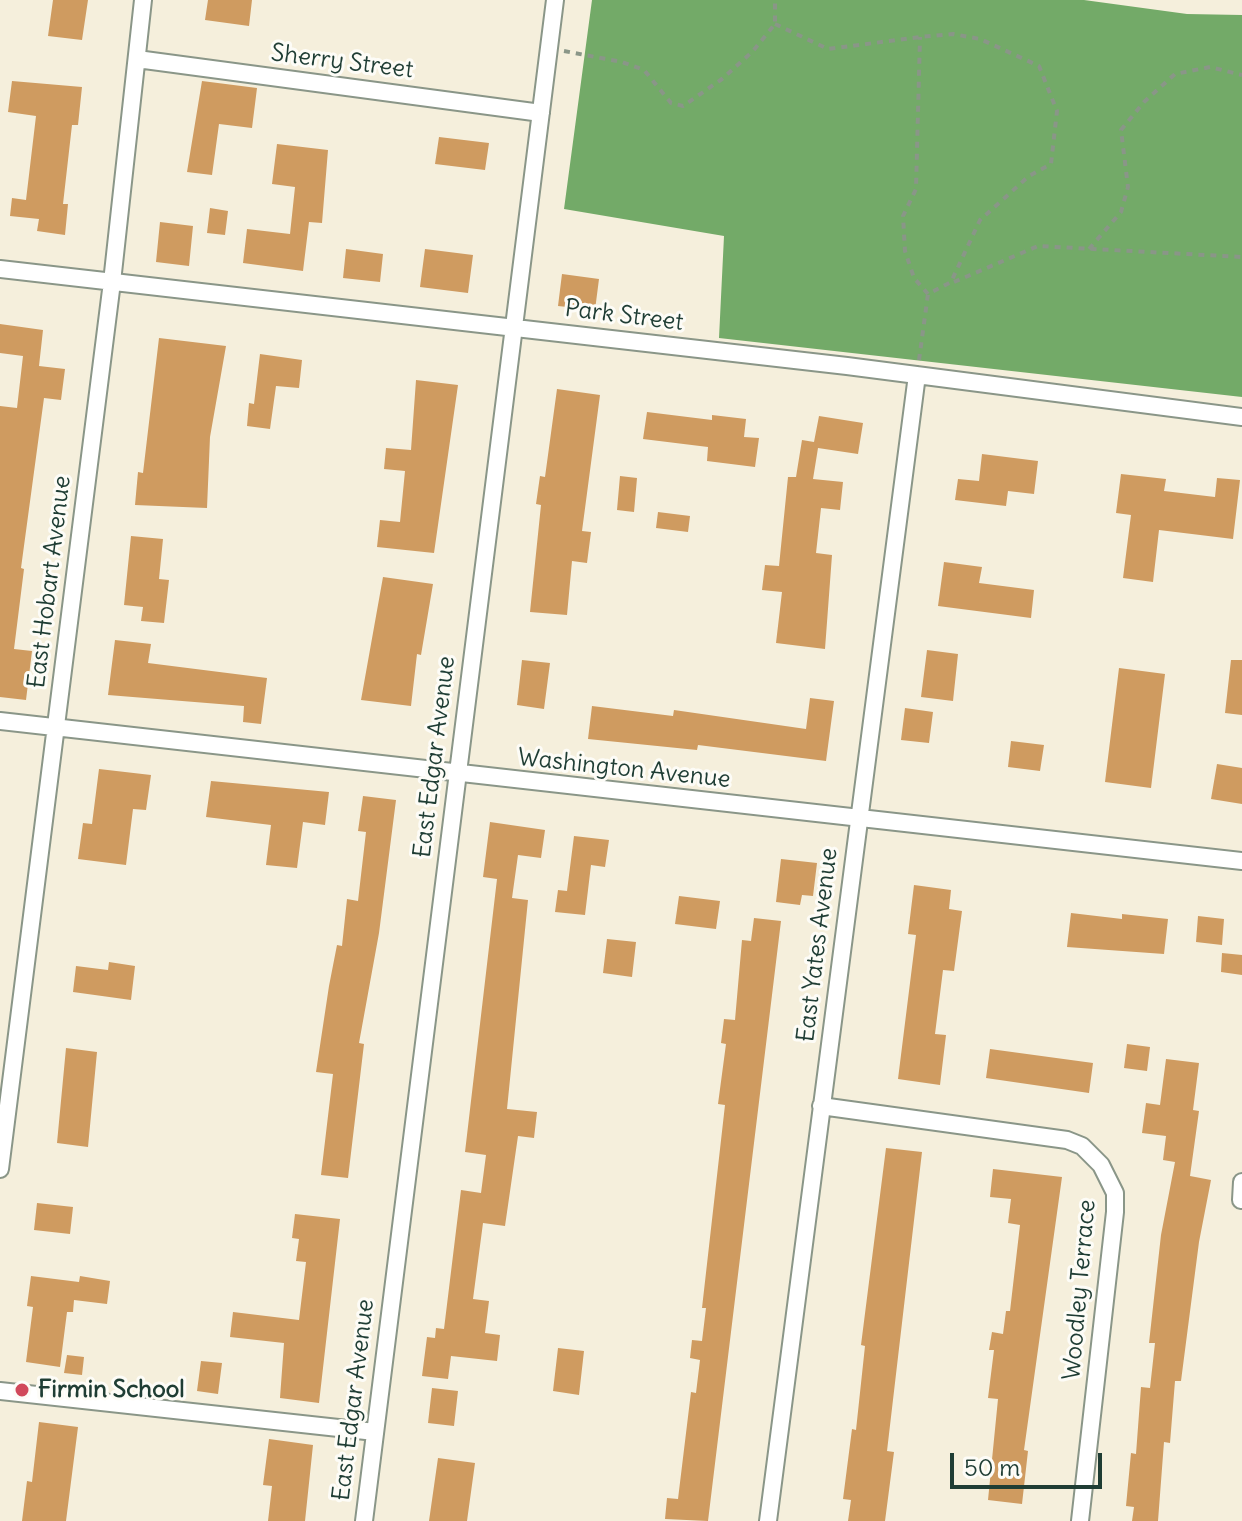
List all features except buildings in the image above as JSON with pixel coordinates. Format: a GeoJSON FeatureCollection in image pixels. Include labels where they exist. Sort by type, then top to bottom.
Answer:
{"type":"FeatureCollection","features":[{"type":"Feature","properties":{"kind":"street","name":"East Hobart Avenue"},"geometry":{"type":"LineString","coordinates":[[0,1169],[112,282],[143,0]]}},
{"type":"Feature","properties":{"kind":"street","name":"East Edgar Avenue"},"geometry":{"type":"LineString","coordinates":[[364,1521],[555,0]]}},
{"type":"Feature","properties":{"kind":"street","name":"Sherry Street"},"geometry":{"type":"LineString","coordinates":[[137,59],[541,113]]}},
{"type":"Feature","properties":{"kind":"street","name":"Park Street"},"geometry":{"type":"LineString","coordinates":[[0,269],[917,375],[1242,417]]}},
{"type":"Feature","properties":{"kind":"street","name":"East Yates Avenue"},"geometry":{"type":"LineString","coordinates":[[768,1521],[917,375]]}},
{"type":"Feature","properties":{"kind":"street","name":"Washington Avenue"},"geometry":{"type":"LineString","coordinates":[[0,721],[1242,861]]}},
{"type":"Feature","properties":{"kind":"street","name":"Woodley Terrace"},"geometry":{"type":"LineString","coordinates":[[821,1106],[1067,1140],[1082,1146],[1101,1165],[1115,1193],[1115,1212],[1080,1521]]}},
{"type":"Feature","properties":{"kind":"street"},"geometry":{"type":"LineString","coordinates":[[1241,1200],[1242,1182]]}},
{"type":"Feature","properties":{"kind":"street"},"geometry":{"type":"LineString","coordinates":[[0,1391],[375,1432]]}},
{"type":"Feature","properties":{"kind":"path"},"geometry":{"type":"LineString","coordinates":[[549,48],[622,62],[644,70],[671,103],[683,106],[722,79],[753,51],[775,24],[775,0]]}},
{"type":"Feature","properties":{"kind":"path"},"geometry":{"type":"LineString","coordinates":[[775,24],[828,49],[953,34],[980,39],[1039,66],[1057,111],[1051,164],[1029,176],[980,220],[951,282]]}},
{"type":"Feature","properties":{"kind":"path"},"geometry":{"type":"LineString","coordinates":[[917,375],[928,294],[914,278],[905,251],[903,216],[916,189],[920,37]]}},
{"type":"Feature","properties":{"kind":"path"},"geometry":{"type":"LineString","coordinates":[[1089,249],[1121,212],[1128,187],[1121,130],[1144,102],[1175,74],[1210,67],[1242,75]]}},
{"type":"Feature","properties":{"kind":"path"},"geometry":{"type":"LineString","coordinates":[[928,294],[1038,246],[1242,257]]}},
{"type":"Feature","properties":{"kind":"green space"},"geometry":{"type":"Polygon","coordinates":[[[592,0],[1084,0],[1187,14],[1242,15],[1242,397],[719,338],[724,236],[564,209],[592,0]]]}},
{"type":"Feature","properties":{"kind":"place","name":"Firmin School"},"geometry":{"type":"Point","coordinates":[22,1390]}}]}
